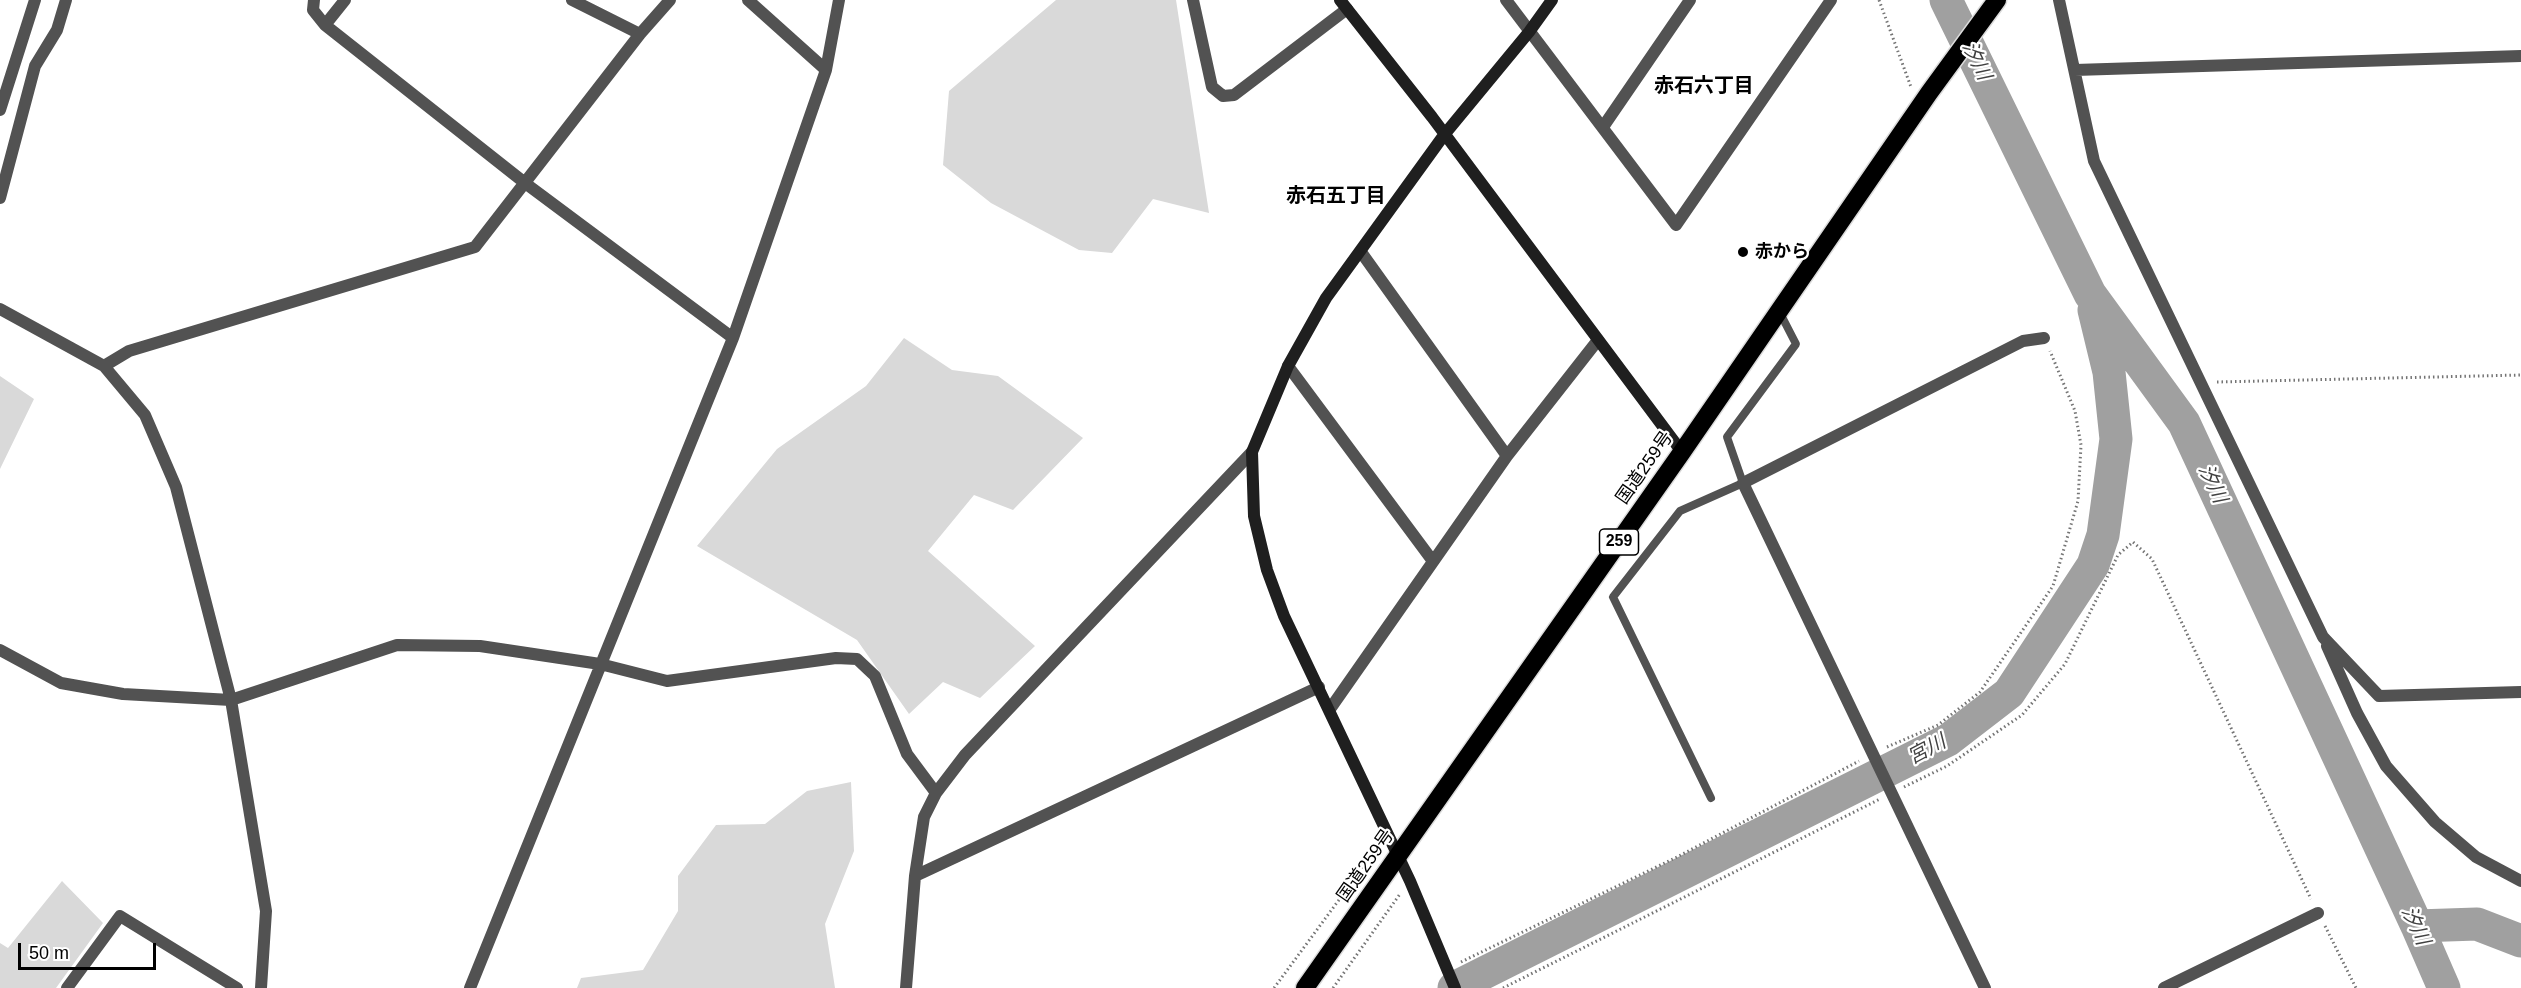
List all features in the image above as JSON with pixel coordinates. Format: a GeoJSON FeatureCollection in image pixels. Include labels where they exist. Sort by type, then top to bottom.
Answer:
{"type":"FeatureCollection","features":[{"type":"Feature","properties":{"kind":"highway","name":"国道259号"},"geometry":{"type":"LineString","coordinates":[[1305,988],[1996,0]]}},
{"type":"Feature","properties":{"kind":"street"},"geometry":{"type":"LineString","coordinates":[[0,110],[35,0]]}},
{"type":"Feature","properties":{"kind":"street"},"geometry":{"type":"LineString","coordinates":[[0,198],[35,66],[57,30],[66,0]]}},
{"type":"Feature","properties":{"kind":"street"},"geometry":{"type":"LineString","coordinates":[[314,0],[313,10],[326,25],[525,183],[732,338]]}},
{"type":"Feature","properties":{"kind":"street"},"geometry":{"type":"LineString","coordinates":[[326,25],[345,0]]}},
{"type":"Feature","properties":{"kind":"street"},"geometry":{"type":"LineString","coordinates":[[572,0],[640,34]]}},
{"type":"Feature","properties":{"kind":"street"},"geometry":{"type":"LineString","coordinates":[[104,366],[129,351],[475,247],[640,34],[670,0]]}},
{"type":"Feature","properties":{"kind":"street"},"geometry":{"type":"LineString","coordinates":[[748,0],[826,70]]}},
{"type":"Feature","properties":{"kind":"street"},"geometry":{"type":"LineString","coordinates":[[470,988],[732,338],[826,70],[838,0]]}},
{"type":"Feature","properties":{"kind":"street"},"geometry":{"type":"LineString","coordinates":[[1193,0],[1212,87],[1223,96],[1234,94],[1343,5],[1444,135],[1682,452]]}},
{"type":"Feature","properties":{"kind":"street"},"geometry":{"type":"LineString","coordinates":[[1506,0],[1676,225],[1832,0]]}},
{"type":"Feature","properties":{"kind":"street"},"geometry":{"type":"LineString","coordinates":[[906,988],[915,876],[924,817],[936,793],[965,755],[1252,452],[1288,366],[1326,298],[1444,135],[1529,33],[1552,0]]}},
{"type":"Feature","properties":{"kind":"street"},"geometry":{"type":"LineString","coordinates":[[1603,127],[1690,0]]}},
{"type":"Feature","properties":{"kind":"street"},"geometry":{"type":"LineString","coordinates":[[2059,0],[2094,161],[2323,637],[2357,713],[2386,766],[2435,822],[2476,857],[2521,881]]}},
{"type":"Feature","properties":{"kind":"street"},"geometry":{"type":"LineString","coordinates":[[2075,70],[2521,56]]}},
{"type":"Feature","properties":{"kind":"street"},"geometry":{"type":"LineString","coordinates":[[1361,252],[1507,456]]}},
{"type":"Feature","properties":{"kind":"street"},"geometry":{"type":"LineString","coordinates":[[0,309],[104,366],[146,415],[176,487],[231,700],[266,910],[261,988]]}},
{"type":"Feature","properties":{"kind":"street"},"geometry":{"type":"LineString","coordinates":[[1985,988],[1743,483],[2023,341],[2044,338]]}},
{"type":"Feature","properties":{"kind":"street"},"geometry":{"type":"LineString","coordinates":[[1330,710],[1432,560],[1507,456],[1598,340]]}},
{"type":"Feature","properties":{"kind":"street"},"geometry":{"type":"LineString","coordinates":[[1288,366],[1432,560]]}},
{"type":"Feature","properties":{"kind":"street"},"geometry":{"type":"LineString","coordinates":[[1252,452],[1254,516],[1267,570],[1284,616],[1410,881],[1455,988]]}},
{"type":"Feature","properties":{"kind":"street"},"geometry":{"type":"LineString","coordinates":[[2323,637],[2379,696],[2521,692]]}},
{"type":"Feature","properties":{"kind":"street"},"geometry":{"type":"LineString","coordinates":[[0,650],[61,683],[123,694],[231,700],[397,645],[480,646],[600,664],[667,681],[836,658],[857,659],[875,676],[907,754],[936,793]]}},
{"type":"Feature","properties":{"kind":"street"},"geometry":{"type":"LineString","coordinates":[[915,876],[1319,687]]}},
{"type":"Feature","properties":{"kind":"street"},"geometry":{"type":"LineString","coordinates":[[2164,988],[2318,913]]}},
{"type":"Feature","properties":{"kind":"street"},"geometry":{"type":"LineString","coordinates":[[67,988],[120,916],[237,988]]}},
{"type":"Feature","properties":{"kind":"lane"},"geometry":{"type":"LineString","coordinates":[[1711,798],[1613,597],[1680,511],[1743,483],[1727,437],[1796,344],[1779,311]]}},
{"type":"Feature","properties":{"kind":"path"},"geometry":{"type":"LineString","coordinates":[[1879,0],[1919,108]]}},
{"type":"Feature","properties":{"kind":"path"},"geometry":{"type":"LineString","coordinates":[[1447,972],[1677,857],[1873,754],[1938,725],[1980,692],[2053,586],[2078,501],[2081,445],[2075,411],[2044,338]]}},
{"type":"Feature","properties":{"kind":"path"},"geometry":{"type":"LineString","coordinates":[[2200,382],[2521,375]]}},
{"type":"Feature","properties":{"kind":"path"},"geometry":{"type":"LineString","coordinates":[[1503,988],[1890,791],[1947,766],[2022,715],[2065,664],[2118,555],[2133,542],[2152,559],[2318,913],[2356,988]]}},
{"type":"Feature","properties":{"kind":"path"},"geometry":{"type":"LineString","coordinates":[[1274,988],[1387,834]]}},
{"type":"Feature","properties":{"kind":"path"},"geometry":{"type":"LineString","coordinates":[[1333,988],[1410,881]]}},
{"type":"Feature","properties":{"kind":"shaded area"},"geometry":{"type":"Polygon","coordinates":[[[1056,0],[1176,0],[1209,213],[1153,199],[1112,253],[1079,250],[991,203],[943,165],[949,91],[1056,0]]]}},
{"type":"Feature","properties":{"kind":"shaded area"},"geometry":{"type":"Polygon","coordinates":[[[904,338],[952,370],[998,376],[1083,438],[1013,510],[974,495],[928,551],[1035,646],[980,698],[943,682],[909,714],[857,640],[697,546],[777,449],[866,386],[904,338]]]}},
{"type":"Feature","properties":{"kind":"shaded area"},"geometry":{"type":"Polygon","coordinates":[[[0,376],[34,399],[0,469],[0,376]]]}},
{"type":"Feature","properties":{"kind":"shaded area"},"geometry":{"type":"Polygon","coordinates":[[[851,782],[854,851],[825,924],[835,988],[577,988],[581,978],[643,970],[678,911],[678,876],[716,825],[765,824],[807,791],[851,782]]]}},
{"type":"Feature","properties":{"kind":"shaded area"},"geometry":{"type":"Polygon","coordinates":[[[62,881],[103,923],[56,988],[0,988],[0,943],[8,948],[62,881]]]}},
{"type":"Feature","properties":{"kind":"waterway","name":"汐川"},"geometry":{"type":"LineString","coordinates":[[1946,0],[2090,294],[2184,423],[2444,988]]}},
{"type":"Feature","properties":{"kind":"waterway","name":"宮川"},"geometry":{"type":"LineString","coordinates":[[1454,988],[1948,740],[2009,693],[2093,565],[2103,535],[2116,439],[2109,372],[2094,310]]}},
{"type":"Feature","properties":{"kind":"waterway"},"geometry":{"type":"LineString","coordinates":[[2417,926],[2477,924],[2521,941]]}},
{"type":"Feature","properties":{"kind":"place","name":"赤から"},"geometry":{"type":"Point","coordinates":[1743,252]}},
{"type":"Feature","properties":{"kind":"district","name":"赤石六丁目"},"geometry":{"type":"Point","coordinates":[1704,86]}},
{"type":"Feature","properties":{"kind":"district","name":"赤石五丁目"},"geometry":{"type":"Point","coordinates":[1336,196]}}]}
